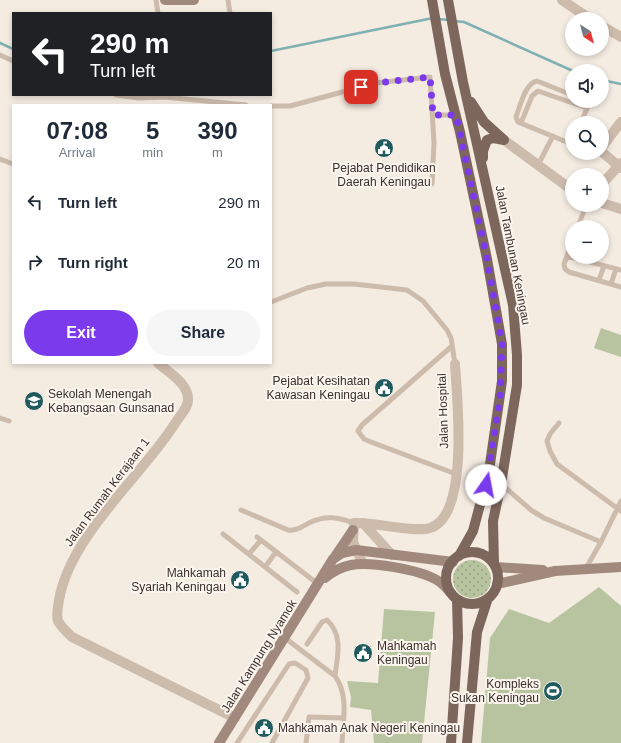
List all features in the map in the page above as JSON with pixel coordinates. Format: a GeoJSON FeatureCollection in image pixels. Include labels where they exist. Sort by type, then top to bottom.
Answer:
{"type":"FeatureCollection","features":[{"type":"Feature","properties":{"kind":"main road"},"geometry":{"type":"LineString","coordinates":[[432,0],[445,74],[456,115],[496,307],[502,363],[500,398],[489,471],[474,531],[448,569],[447,577],[454,596],[458,638],[452,743]]}},
{"type":"Feature","properties":{"kind":"main road","name":"Jalan Tambunan Keningau"},"geometry":{"type":"LineString","coordinates":[[448,0],[463,82],[513,305],[517,349],[517,385],[501,484],[493,521],[495,566]]}},
{"type":"Feature","properties":{"kind":"main road"},"geometry":{"type":"LineString","coordinates":[[463,82],[479,116],[504,140]]}},
{"type":"Feature","properties":{"kind":"main road"},"geometry":{"type":"LineString","coordinates":[[483,169],[483,151],[487,140],[493,138],[504,140]]}},
{"type":"Feature","properties":{"kind":"main road"},"geometry":{"type":"LineString","coordinates":[[456,559],[474,552],[489,558],[495,566],[497,584],[488,598],[476,638],[467,743]]}},
{"type":"Feature","properties":{"kind":"main road"},"geometry":{"type":"LineString","coordinates":[[454,596],[473,604],[488,598]]}},
{"type":"Feature","properties":{"kind":"street"},"geometry":{"type":"LineString","coordinates":[[165,0],[194,0]]}},
{"type":"Feature","properties":{"kind":"street"},"geometry":{"type":"LineString","coordinates":[[562,0],[580,12]]}},
{"type":"Feature","properties":{"kind":"street"},"geometry":{"type":"LineString","coordinates":[[609,30],[621,38]]}},
{"type":"Feature","properties":{"kind":"street"},"geometry":{"type":"LineString","coordinates":[[609,138],[621,122]]}},
{"type":"Feature","properties":{"kind":"street"},"geometry":{"type":"LineString","coordinates":[[504,140],[565,185]]}},
{"type":"Feature","properties":{"kind":"street"},"geometry":{"type":"LineString","coordinates":[[609,157],[620,165],[609,177]]}},
{"type":"Feature","properties":{"kind":"street"},"geometry":{"type":"LineString","coordinates":[[609,205],[621,209]]}},
{"type":"Feature","properties":{"kind":"street","name":"Jalan Rumah Kerajaan 1"},"geometry":{"type":"LineString","coordinates":[[159,364],[184,385],[188,398],[187,405],[169,432],[103,516],[73,558],[62,584],[58,609],[58,621],[72,637],[235,718]]}},
{"type":"Feature","properties":{"kind":"street","name":"Jalan Hospital"},"geometry":{"type":"LineString","coordinates":[[357,525],[392,525],[416,529],[430,528],[438,524],[448,514],[456,474],[459,425],[455,364]]}},
{"type":"Feature","properties":{"kind":"street"},"geometry":{"type":"LineString","coordinates":[[363,564],[353,542],[357,525],[392,555]]}},
{"type":"Feature","properties":{"kind":"street","name":"Jalan Kampung Nyamok"},"geometry":{"type":"LineString","coordinates":[[219,743],[333,559],[357,525]]}},
{"type":"Feature","properties":{"kind":"street"},"geometry":{"type":"LineString","coordinates":[[383,546],[382,533],[392,525]]}},
{"type":"Feature","properties":{"kind":"street"},"geometry":{"type":"LineString","coordinates":[[333,559],[342,553],[356,550],[392,555],[456,559]]}},
{"type":"Feature","properties":{"kind":"street","name":"Jalan Kampung Nyamok"},"geometry":{"type":"LineString","coordinates":[[319,583],[337,569],[353,564],[389,566],[424,574],[440,582],[454,596]]}},
{"type":"Feature","properties":{"kind":"street"},"geometry":{"type":"LineString","coordinates":[[495,566],[555,571],[621,567]]}},
{"type":"Feature","properties":{"kind":"street"},"geometry":{"type":"LineString","coordinates":[[497,584],[555,571]]}},
{"type":"Feature","properties":{"kind":"lane"},"geometry":{"type":"LineString","coordinates":[[156,0],[158,12]]}},
{"type":"Feature","properties":{"kind":"lane"},"geometry":{"type":"LineString","coordinates":[[228,0],[230,12]]}},
{"type":"Feature","properties":{"kind":"lane"},"geometry":{"type":"LineString","coordinates":[[0,55],[12,61]]}},
{"type":"Feature","properties":{"kind":"lane"},"geometry":{"type":"LineString","coordinates":[[272,106],[290,106],[376,83],[430,77],[433,115],[432,184]]}},
{"type":"Feature","properties":{"kind":"lane"},"geometry":{"type":"LineString","coordinates":[[565,91],[537,81],[532,82],[528,86],[516,117],[517,122],[565,141]]}},
{"type":"Feature","properties":{"kind":"lane"},"geometry":{"type":"LineString","coordinates":[[521,123],[532,96],[538,91],[565,100]]}},
{"type":"Feature","properties":{"kind":"lane"},"geometry":{"type":"LineString","coordinates":[[123,96],[138,98],[164,97],[236,104]]}},
{"type":"Feature","properties":{"kind":"lane"},"geometry":{"type":"LineString","coordinates":[[584,116],[587,108]]}},
{"type":"Feature","properties":{"kind":"lane"},"geometry":{"type":"LineString","coordinates":[[433,115],[456,115]]}},
{"type":"Feature","properties":{"kind":"lane"},"geometry":{"type":"LineString","coordinates":[[538,166],[553,136]]}},
{"type":"Feature","properties":{"kind":"lane"},"geometry":{"type":"LineString","coordinates":[[0,159],[12,164]]}},
{"type":"Feature","properties":{"kind":"lane"},"geometry":{"type":"LineString","coordinates":[[565,261],[565,269],[569,272],[621,287]]}},
{"type":"Feature","properties":{"kind":"lane"},"geometry":{"type":"LineString","coordinates":[[597,264],[619,270],[611,284]]}},
{"type":"Feature","properties":{"kind":"lane"},"geometry":{"type":"LineString","coordinates":[[599,280],[604,266]]}},
{"type":"Feature","properties":{"kind":"lane"},"geometry":{"type":"LineString","coordinates":[[272,302],[307,288],[326,284],[354,284],[407,290],[423,301],[440,320],[451,338],[455,364]]}},
{"type":"Feature","properties":{"kind":"lane"},"geometry":{"type":"LineString","coordinates":[[452,346],[362,425],[358,431],[364,439],[456,474]]}},
{"type":"Feature","properties":{"kind":"lane"},"geometry":{"type":"LineString","coordinates":[[0,418],[9,420]]}},
{"type":"Feature","properties":{"kind":"lane"},"geometry":{"type":"LineString","coordinates":[[559,423],[550,434],[547,441],[553,459],[619,509]]}},
{"type":"Feature","properties":{"kind":"lane"},"geometry":{"type":"LineString","coordinates":[[501,484],[531,510],[544,518],[600,542]]}},
{"type":"Feature","properties":{"kind":"lane"},"geometry":{"type":"LineString","coordinates":[[586,569],[619,509],[621,501]]}},
{"type":"Feature","properties":{"kind":"lane"},"geometry":{"type":"LineString","coordinates":[[241,510],[288,530],[294,530],[320,518],[331,517],[341,518],[357,525]]}},
{"type":"Feature","properties":{"kind":"lane"},"geometry":{"type":"LineString","coordinates":[[223,534],[297,592]]}},
{"type":"Feature","properties":{"kind":"lane"},"geometry":{"type":"LineString","coordinates":[[250,554],[259,538],[319,583]]}},
{"type":"Feature","properties":{"kind":"lane"},"geometry":{"type":"LineString","coordinates":[[265,567],[276,552]]}},
{"type":"Feature","properties":{"kind":"lane"},"geometry":{"type":"LineString","coordinates":[[307,644],[322,622],[327,620],[339,642],[335,676]]}},
{"type":"Feature","properties":{"kind":"lane"},"geometry":{"type":"LineString","coordinates":[[285,638],[335,676],[342,688],[344,706],[342,743]]}},
{"type":"Feature","properties":{"kind":"lane"},"geometry":{"type":"LineString","coordinates":[[237,743],[288,664],[295,663],[306,670],[308,678],[272,743]]}},
{"type":"Feature","properties":{"kind":"lane"},"geometry":{"type":"LineString","coordinates":[[306,743],[309,716],[344,718]]}},
{"type":"Feature","properties":{"kind":"green space"},"geometry":{"type":"Polygon","coordinates":[[[601,328],[621,335],[621,357],[594,348],[601,328]]]}},
{"type":"Feature","properties":{"kind":"green space"},"geometry":{"type":"Polygon","coordinates":[[[468,560],[476,560],[486,565],[490,572],[490,586],[486,593],[476,598],[468,598],[458,593],[456,590],[453,583],[453,575],[458,565],[461,563],[468,560]]]}},
{"type":"Feature","properties":{"kind":"green space","name":"Kompleks Sukan Keningau"},"geometry":{"type":"Polygon","coordinates":[[[599,587],[621,606],[621,743],[481,743],[490,638],[509,609],[549,623],[599,587]]]}},
{"type":"Feature","properties":{"kind":"green space"},"geometry":{"type":"Polygon","coordinates":[[[384,609],[435,612],[422,743],[374,743],[371,710],[350,707],[351,697],[347,681],[378,683],[384,609]]]}},
{"type":"Feature","properties":{"kind":"waterway"},"geometry":{"type":"LineString","coordinates":[[272,51],[433,18]]}},
{"type":"Feature","properties":{"kind":"waterway"},"geometry":{"type":"LineString","coordinates":[[438,19],[449,20]]}},
{"type":"Feature","properties":{"kind":"waterway"},"geometry":{"type":"LineString","coordinates":[[454,21],[464,22],[565,67]]}},
{"type":"Feature","properties":{"kind":"waterway"},"geometry":{"type":"LineString","coordinates":[[0,43],[12,49]]}},
{"type":"Feature","properties":{"kind":"waterway"},"geometry":{"type":"LineString","coordinates":[[609,81],[621,84]]}},
{"type":"Feature","properties":{"kind":"place","name":"Pejabat Pendidikan Daerah Keningau"},"geometry":{"type":"Point","coordinates":[384,148]}},
{"type":"Feature","properties":{"kind":"place","name":"Pejabat Kesihatan Kawasan Keningau"},"geometry":{"type":"Point","coordinates":[384,388]}},
{"type":"Feature","properties":{"kind":"place","name":"Sekolah Menengah Kebangsaan Gunsanad"},"geometry":{"type":"Point","coordinates":[34,401]}},
{"type":"Feature","properties":{"kind":"place","name":"Mahkamah Syariah Keningau"},"geometry":{"type":"Point","coordinates":[240,580]}},
{"type":"Feature","properties":{"kind":"place","name":"Mahkamah Keningau"},"geometry":{"type":"Point","coordinates":[363,653]}},
{"type":"Feature","properties":{"kind":"place","name":"Kompleks Sukan Keningau"},"geometry":{"type":"Point","coordinates":[553,691]}},
{"type":"Feature","properties":{"kind":"place","name":"Mahkamah Anak Negeri Keningau"},"geometry":{"type":"Point","coordinates":[264,728]}},
{"type":"Feature","properties":{"kind":"route"},"geometry":{"type":"LineString","coordinates":[[361,87],[376,83],[430,77],[433,115],[456,115],[487,259],[502,344],[502,381],[486,485]]}}]}
